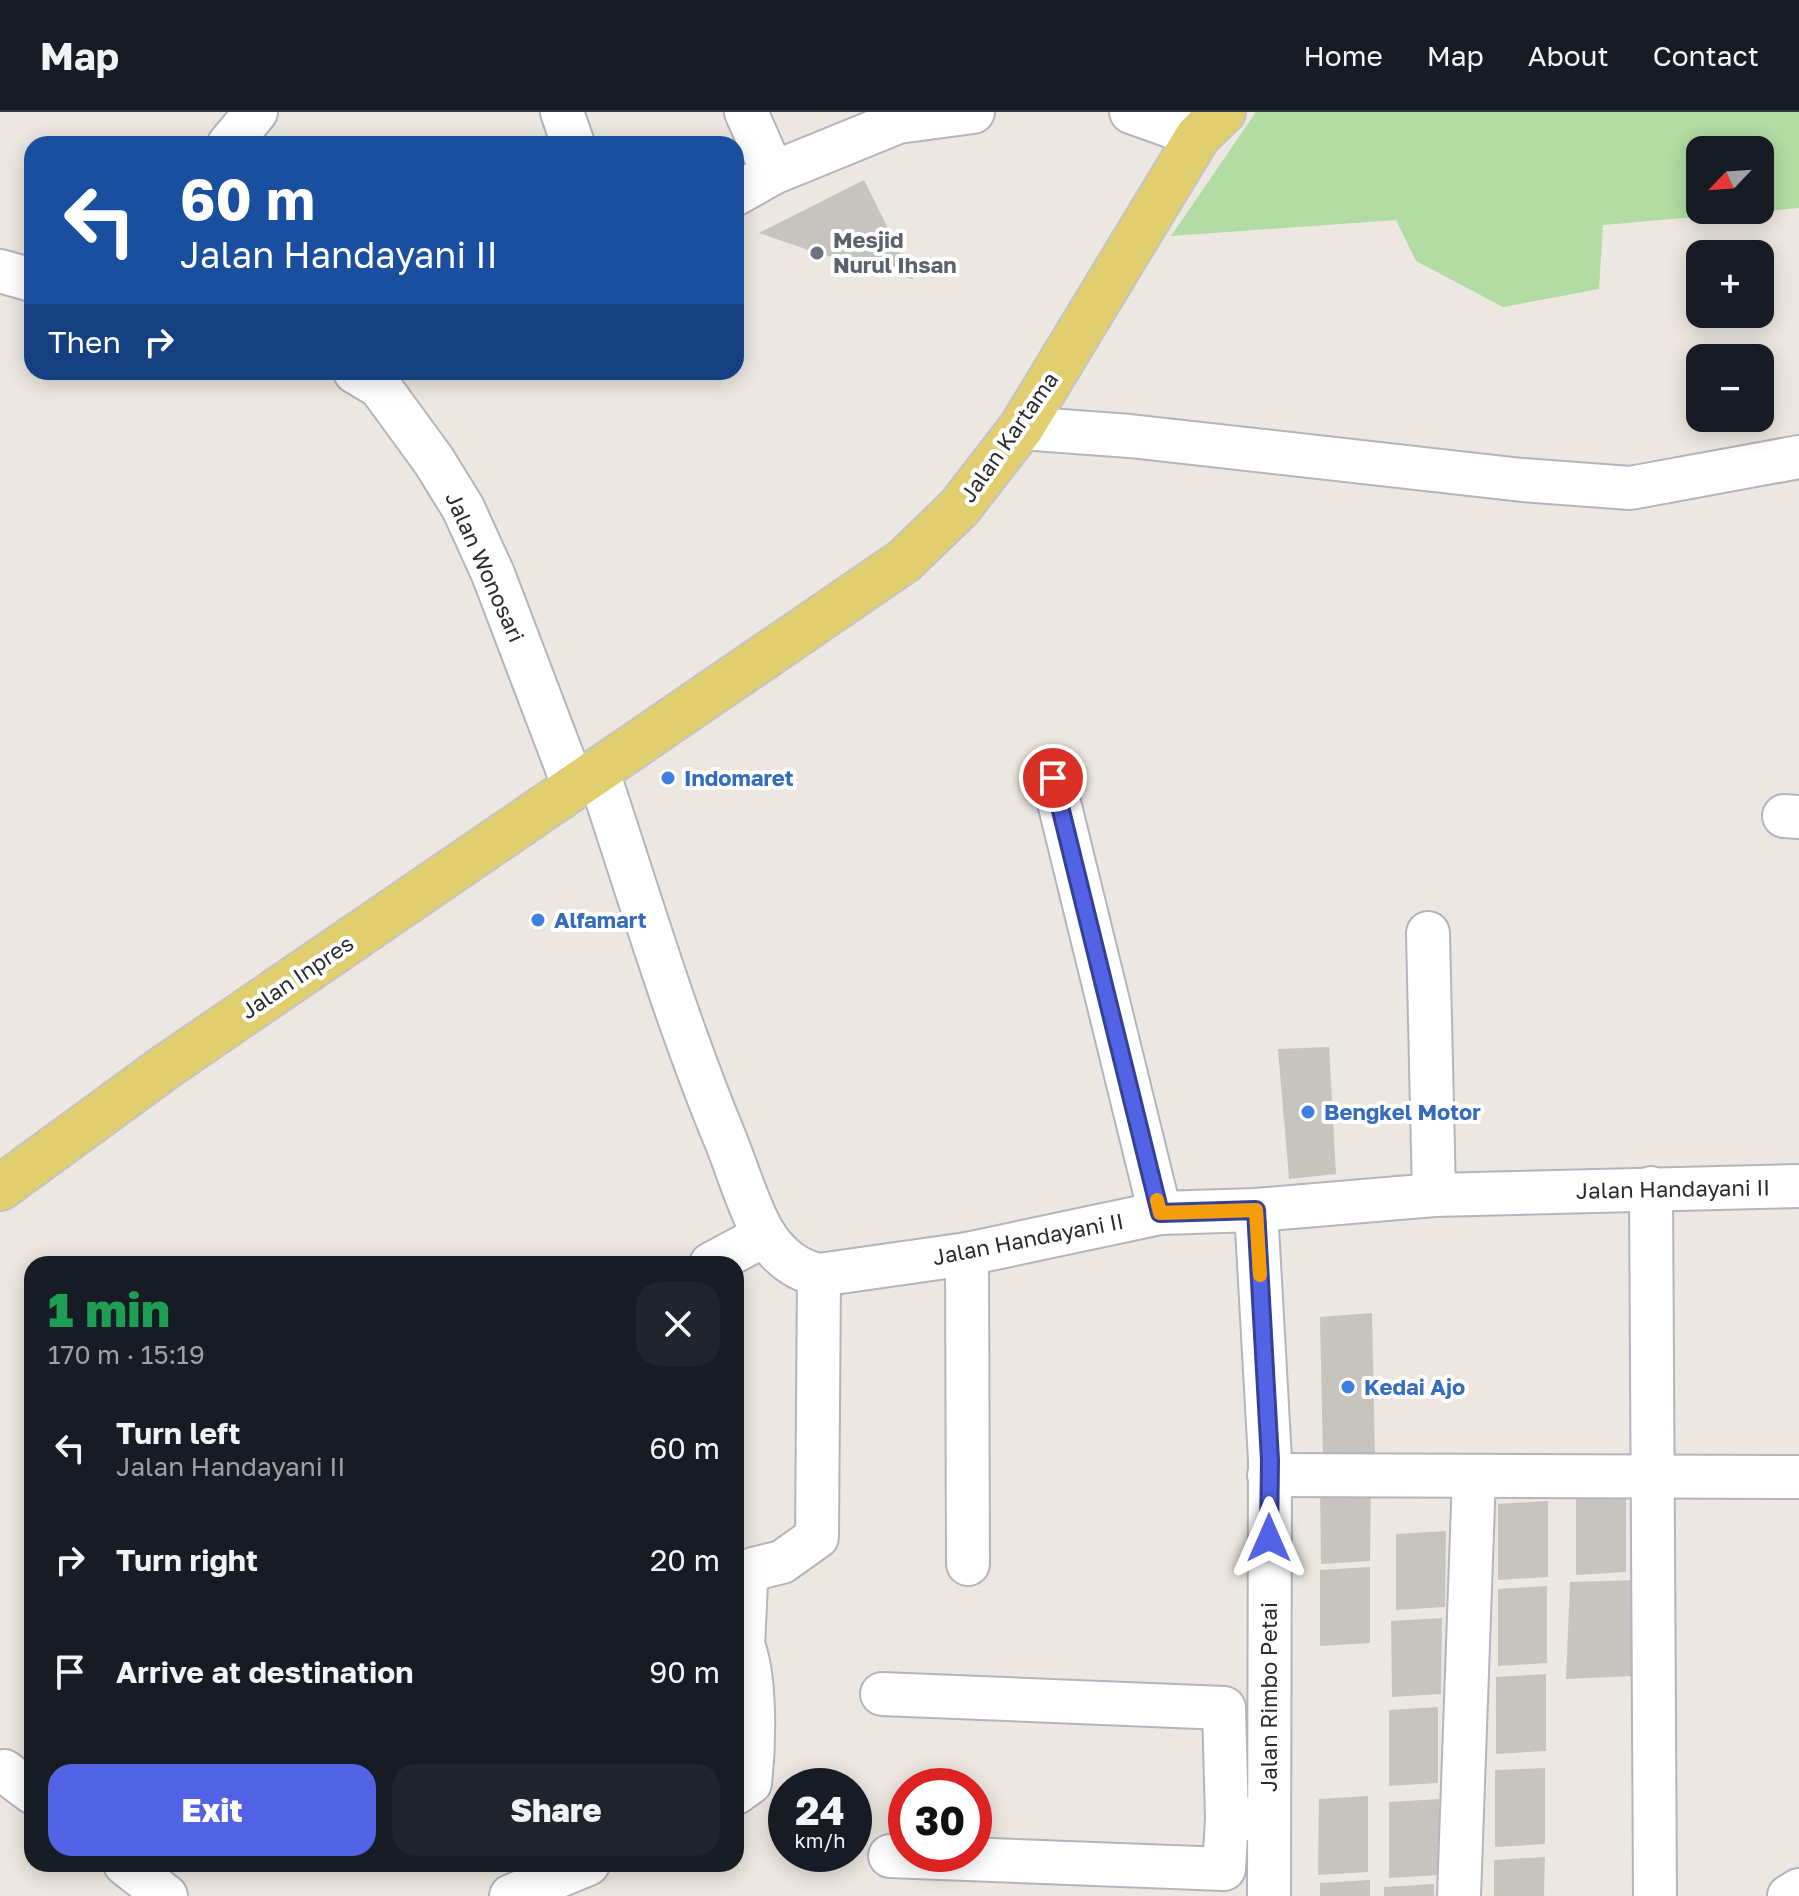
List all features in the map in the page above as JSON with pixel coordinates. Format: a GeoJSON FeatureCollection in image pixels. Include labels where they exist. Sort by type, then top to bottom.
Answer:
{"type":"FeatureCollection","features":[{"type":"Feature","properties":{"kind":"main road","name":"Jalan Kartama"},"geometry":{"type":"LineString","coordinates":[[586,780],[904,561],[959,508],[1021,428],[1211,124]]}},
{"type":"Feature","properties":{"kind":"main road","name":"Jalan Inpres"},"geometry":{"type":"LineString","coordinates":[[0,1188],[167,1066],[586,780]]}},
{"type":"Feature","properties":{"kind":"street"},"geometry":{"type":"LineString","coordinates":[[236,136],[256,112]]}},
{"type":"Feature","properties":{"kind":"street"},"geometry":{"type":"LineString","coordinates":[[562,112],[570,136]]}},
{"type":"Feature","properties":{"kind":"street"},"geometry":{"type":"LineString","coordinates":[[746,112],[773,173]]}},
{"type":"Feature","properties":{"kind":"street"},"geometry":{"type":"LineString","coordinates":[[744,189],[773,173],[898,122],[973,112]]}},
{"type":"Feature","properties":{"kind":"street"},"geometry":{"type":"LineString","coordinates":[[1131,112],[1211,124]]}},
{"type":"Feature","properties":{"kind":"street"},"geometry":{"type":"LineString","coordinates":[[0,271],[24,278]]}},
{"type":"Feature","properties":{"kind":"street","name":"Jalan Wonosari"},"geometry":{"type":"LineString","coordinates":[[383,380],[463,508],[586,780]]}},
{"type":"Feature","properties":{"kind":"street"},"geometry":{"type":"LineString","coordinates":[[1021,428],[1130,436],[1522,480],[1630,488],[1799,457]]}},
{"type":"Feature","properties":{"kind":"street"},"geometry":{"type":"LineString","coordinates":[[1053,778],[1160,1213]]}},
{"type":"Feature","properties":{"kind":"street"},"geometry":{"type":"LineString","coordinates":[[586,780],[708,1097],[765,1235],[794,1266],[819,1275],[817,1537],[782,1562],[753,1569],[746,1583],[744,1602]]}},
{"type":"Feature","properties":{"kind":"street"},"geometry":{"type":"LineString","coordinates":[[1428,933],[1434,1195]]}},
{"type":"Feature","properties":{"kind":"street","name":"Jalan Handayani II"},"geometry":{"type":"LineString","coordinates":[[819,1275],[967,1254],[1160,1213],[1256,1210],[1434,1195],[1799,1186]]}},
{"type":"Feature","properties":{"kind":"street"},"geometry":{"type":"LineString","coordinates":[[1651,1188],[1655,1896]]}},
{"type":"Feature","properties":{"kind":"street","name":"Jalan Rimbo Petai"},"geometry":{"type":"LineString","coordinates":[[1256,1210],[1269,1475],[1269,1896]]}},
{"type":"Feature","properties":{"kind":"street"},"geometry":{"type":"LineString","coordinates":[[726,1256],[765,1235]]}},
{"type":"Feature","properties":{"kind":"street"},"geometry":{"type":"LineString","coordinates":[[967,1254],[968,1564]]}},
{"type":"Feature","properties":{"kind":"street"},"geometry":{"type":"LineString","coordinates":[[1269,1475],[1799,1477]]}},
{"type":"Feature","properties":{"kind":"street"},"geometry":{"type":"LineString","coordinates":[[1459,1896],[1474,1476]]}},
{"type":"Feature","properties":{"kind":"street"},"geometry":{"type":"LineString","coordinates":[[744,1657],[752,1693],[753,1755],[750,1783],[744,1787]]}},
{"type":"Feature","properties":{"kind":"street"},"geometry":{"type":"LineString","coordinates":[[882,1694],[1224,1708],[1227,1819],[1224,1869],[992,1860]]}},
{"type":"Feature","properties":{"kind":"street"},"geometry":{"type":"LineString","coordinates":[[0,1772],[4,1771],[24,1786]]}},
{"type":"Feature","properties":{"kind":"street"},"geometry":{"type":"LineString","coordinates":[[1227,1819],[1269,1819]]}},
{"type":"Feature","properties":{"kind":"street"},"geometry":{"type":"LineString","coordinates":[[135,1872],[166,1896]]}},
{"type":"Feature","properties":{"kind":"street"},"geometry":{"type":"LineString","coordinates":[[531,1881],[561,1872]]}},
{"type":"Feature","properties":{"kind":"street"},"geometry":{"type":"LineString","coordinates":[[1789,1896],[1799,1890]]}},
{"type":"Feature","properties":{"kind":"green space"},"geometry":{"type":"Polygon","coordinates":[[[1256,112],[1799,112],[1799,208],[1774,210],[1774,136],[1686,136],[1686,218],[1603,225],[1599,289],[1503,307],[1416,261],[1396,220],[1171,236],[1256,112]]]}},
{"type":"Feature","properties":{"kind":"building"},"geometry":{"type":"Polygon","coordinates":[[[864,180],[913,279],[817,253],[759,233],[864,180]]]}},
{"type":"Feature","properties":{"kind":"building","name":"Bengkel Motor"},"geometry":{"type":"Polygon","coordinates":[[[1329,1047],[1336,1174],[1289,1179],[1278,1049],[1329,1047]]]}},
{"type":"Feature","properties":{"kind":"building","name":"Kedai Ajo"},"geometry":{"type":"Polygon","coordinates":[[[1372,1313],[1375,1457],[1323,1459],[1320,1317],[1372,1313]]]}},
{"type":"Feature","properties":{"kind":"building"},"geometry":{"type":"Polygon","coordinates":[[[1371,1484],[1370,1561],[1321,1564],[1320,1487],[1371,1484]]]}},
{"type":"Feature","properties":{"kind":"building"},"geometry":{"type":"Polygon","coordinates":[[[1626,1496],[1626,1572],[1576,1575],[1576,1499],[1626,1496]]]}},
{"type":"Feature","properties":{"kind":"building"},"geometry":{"type":"Polygon","coordinates":[[[1548,1501],[1548,1577],[1498,1580],[1498,1504],[1548,1501]]]}},
{"type":"Feature","properties":{"kind":"building"},"geometry":{"type":"Polygon","coordinates":[[[1446,1531],[1445,1607],[1396,1610],[1396,1534],[1446,1531]]]}},
{"type":"Feature","properties":{"kind":"building"},"geometry":{"type":"Polygon","coordinates":[[[1370,1567],[1370,1643],[1320,1646],[1320,1570],[1370,1567]]]}},
{"type":"Feature","properties":{"kind":"building"},"geometry":{"type":"Polygon","coordinates":[[[1638,1580],[1634,1676],[1566,1679],[1570,1582],[1638,1580]]]}},
{"type":"Feature","properties":{"kind":"building"},"geometry":{"type":"Polygon","coordinates":[[[1547,1586],[1547,1663],[1498,1666],[1498,1589],[1547,1586]]]}},
{"type":"Feature","properties":{"kind":"building"},"geometry":{"type":"Polygon","coordinates":[[[1442,1618],[1441,1694],[1392,1697],[1391,1621],[1442,1618]]]}},
{"type":"Feature","properties":{"kind":"building"},"geometry":{"type":"Polygon","coordinates":[[[1546,1674],[1546,1751],[1496,1754],[1496,1677],[1546,1674]]]}},
{"type":"Feature","properties":{"kind":"building"},"geometry":{"type":"Polygon","coordinates":[[[1438,1707],[1438,1783],[1389,1786],[1389,1710],[1438,1707]]]}},
{"type":"Feature","properties":{"kind":"building"},"geometry":{"type":"Polygon","coordinates":[[[1545,1768],[1545,1844],[1495,1847],[1495,1770],[1545,1768]]]}},
{"type":"Feature","properties":{"kind":"building"},"geometry":{"type":"Polygon","coordinates":[[[1368,1796],[1368,1872],[1318,1875],[1319,1799],[1368,1796]]]}},
{"type":"Feature","properties":{"kind":"building"},"geometry":{"type":"Polygon","coordinates":[[[1439,1799],[1439,1875],[1389,1878],[1389,1802],[1439,1799]]]}},
{"type":"Feature","properties":{"kind":"building"},"geometry":{"type":"Polygon","coordinates":[[[1545,1857],[1544,1896],[1494,1896],[1494,1860],[1545,1857]]]}},
{"type":"Feature","properties":{"kind":"building"},"geometry":{"type":"Polygon","coordinates":[[[1370,1880],[1370,1896],[1320,1896],[1320,1883],[1370,1880]]]}},
{"type":"Feature","properties":{"kind":"building"},"geometry":{"type":"Polygon","coordinates":[[[1434,1884],[1434,1896],[1384,1896],[1384,1887],[1434,1884]]]}},
{"type":"Feature","properties":{"kind":"slow traffic"},"geometry":{"type":"LineString","coordinates":[[1157,1200],[1160,1213],[1256,1210],[1260,1275]]}},
{"type":"Feature","properties":{"kind":"place","name":"Mesjid Nurul Ihsan"},"geometry":{"type":"Point","coordinates":[817,253]}},
{"type":"Feature","properties":{"kind":"place","name":"Indomaret"},"geometry":{"type":"Point","coordinates":[668,778]}},
{"type":"Feature","properties":{"kind":"place","name":"Alfamart"},"geometry":{"type":"Point","coordinates":[538,920]}},
{"type":"Feature","properties":{"kind":"place","name":"Bengkel Motor"},"geometry":{"type":"Point","coordinates":[1308,1112]}},
{"type":"Feature","properties":{"kind":"place","name":"Kedai Ajo"},"geometry":{"type":"Point","coordinates":[1348,1387]}},
{"type":"Feature","properties":{"kind":"route"},"geometry":{"type":"LineString","coordinates":[[1053,778],[1160,1213],[1256,1210],[1270,1460],[1269,1538]]}}]}
